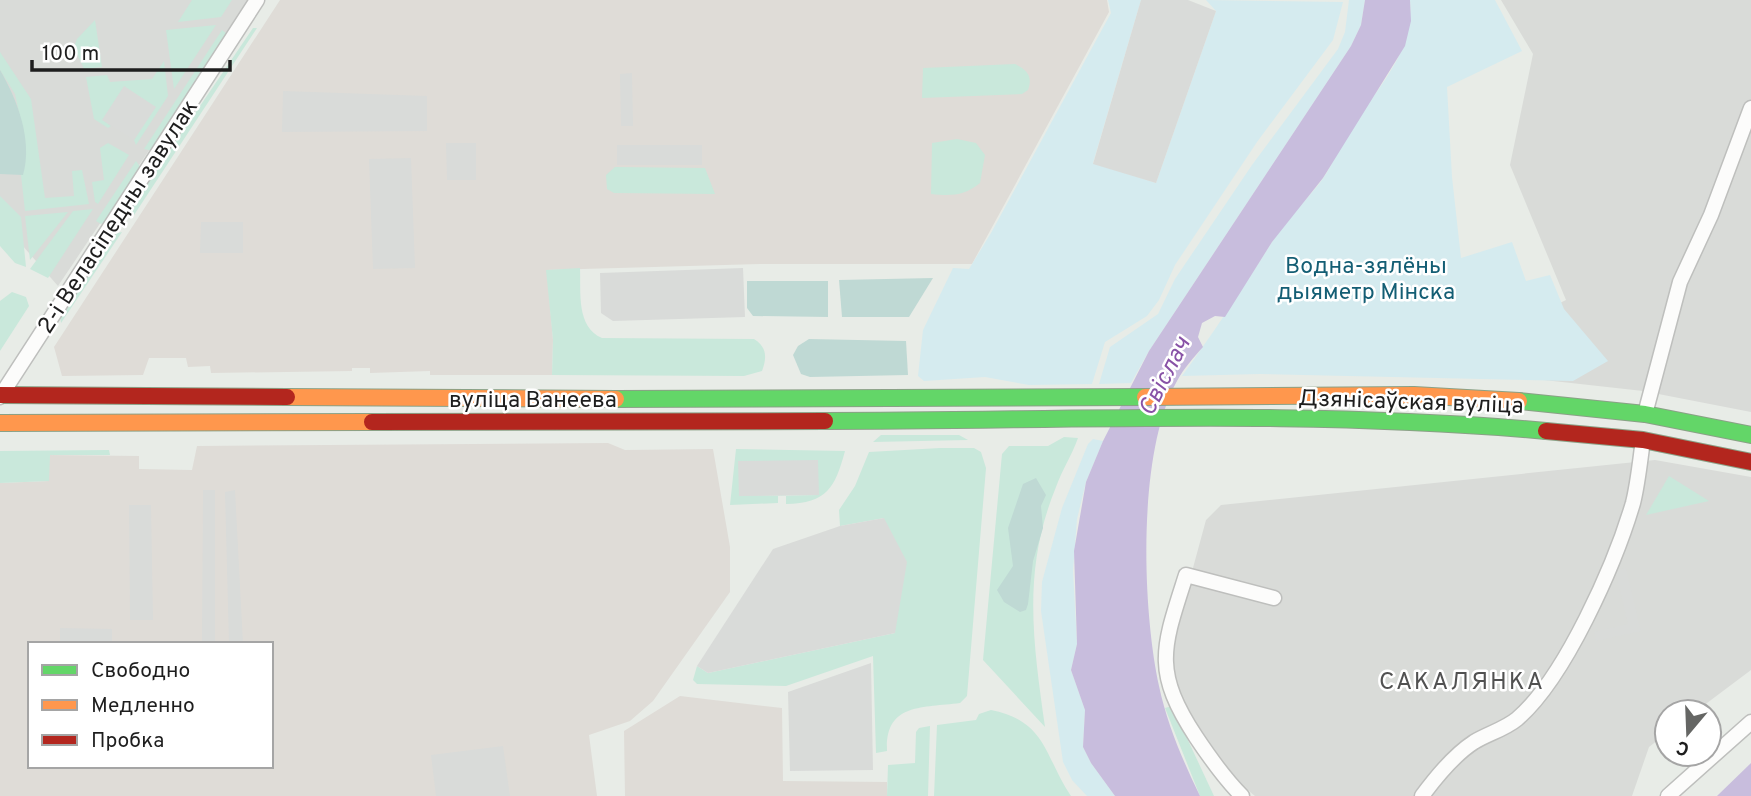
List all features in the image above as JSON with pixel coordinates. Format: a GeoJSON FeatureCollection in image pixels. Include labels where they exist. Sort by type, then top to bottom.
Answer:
{"type":"FeatureCollection","features":[{"type":"Feature","properties":{"kind":"main road","name":"Дзянісаўская вуліца"},"geometry":{"type":"LineString","coordinates":[[1066,396],[1414,395],[1544,402],[1645,414],[1751,435]]}},
{"type":"Feature","properties":{"kind":"main road","name":"вуліца Ванеева"},"geometry":{"type":"LineString","coordinates":[[0,396],[774,400],[1066,396]]}},
{"type":"Feature","properties":{"kind":"main road","name":"вуліца Ванеева"},"geometry":{"type":"LineString","coordinates":[[0,423],[1066,419]]}},
{"type":"Feature","properties":{"kind":"main road","name":"Дзянісаўская вуліца"},"geometry":{"type":"LineString","coordinates":[[1066,419],[1437,421],[1643,440],[1751,461]]}},
{"type":"Feature","properties":{"kind":"street","name":"2-і Веласіпедны завулак"},"geometry":{"type":"LineString","coordinates":[[0,396],[257,0]]}},
{"type":"Feature","properties":{"kind":"street"},"geometry":{"type":"LineString","coordinates":[[1645,414],[1680,282],[1711,215],[1751,108]]}},
{"type":"Feature","properties":{"kind":"street"},"geometry":{"type":"LineString","coordinates":[[169,424],[170,397]]}},
{"type":"Feature","properties":{"kind":"street"},"geometry":{"type":"LineString","coordinates":[[773,421],[774,400]]}},
{"type":"Feature","properties":{"kind":"street"},"geometry":{"type":"LineString","coordinates":[[1422,796],[1441,772],[1473,743],[1516,720],[1563,659],[1593,602],[1625,527],[1636,489],[1643,440]]}},
{"type":"Feature","properties":{"kind":"street"},"geometry":{"type":"LineString","coordinates":[[1242,796],[1222,776],[1171,696],[1166,676],[1168,633],[1186,575],[1274,598]]}},
{"type":"Feature","properties":{"kind":"street"},"geometry":{"type":"LineString","coordinates":[[1668,796],[1751,722]]}},
{"type":"Feature","properties":{"kind":"shaded area"},"geometry":{"type":"Polygon","coordinates":[[[0,0],[250,0],[58,286],[0,220],[0,0]]]}},
{"type":"Feature","properties":{"kind":"shaded area"},"geometry":{"type":"Polygon","coordinates":[[[280,0],[1107,0],[1109,12],[972,264],[760,264],[547,270],[553,340],[552,375],[430,375],[430,371],[370,373],[370,368],[352,368],[352,371],[211,373],[210,366],[188,367],[186,358],[149,358],[143,375],[62,376],[54,347],[280,0]]]}},
{"type":"Feature","properties":{"kind":"shaded area"},"geometry":{"type":"Polygon","coordinates":[[[1141,0],[1188,0],[1216,11],[1156,183],[1093,164],[1141,0]]]}},
{"type":"Feature","properties":{"kind":"shaded area"},"geometry":{"type":"Polygon","coordinates":[[[1501,0],[1751,0],[1751,412],[1643,391],[1544,380],[1511,327],[1566,300],[1510,165],[1533,54],[1501,0]]]}},
{"type":"Feature","properties":{"kind":"shaded area"},"geometry":{"type":"Polygon","coordinates":[[[0,70],[22,120],[26,148],[23,175],[0,174],[0,70]]]}},
{"type":"Feature","properties":{"kind":"shaded area"},"geometry":{"type":"Polygon","coordinates":[[[632,73],[633,126],[621,126],[620,74],[632,73]]]}},
{"type":"Feature","properties":{"kind":"shaded area"},"geometry":{"type":"Polygon","coordinates":[[[124,86],[156,107],[134,140],[102,120],[124,86]]]}},
{"type":"Feature","properties":{"kind":"shaded area"},"geometry":{"type":"Polygon","coordinates":[[[283,91],[427,96],[427,131],[282,132],[283,91]]]}},
{"type":"Feature","properties":{"kind":"shaded area"},"geometry":{"type":"Polygon","coordinates":[[[446,143],[476,143],[476,180],[447,180],[446,143]]]}},
{"type":"Feature","properties":{"kind":"shaded area"},"geometry":{"type":"Polygon","coordinates":[[[617,145],[702,145],[702,165],[617,165],[617,145]]]}},
{"type":"Feature","properties":{"kind":"shaded area"},"geometry":{"type":"Polygon","coordinates":[[[411,158],[415,268],[373,269],[369,159],[411,158]]]}},
{"type":"Feature","properties":{"kind":"shaded area"},"geometry":{"type":"Polygon","coordinates":[[[201,222],[243,222],[243,253],[200,253],[201,222]]]}},
{"type":"Feature","properties":{"kind":"shaded area"},"geometry":{"type":"Polygon","coordinates":[[[743,268],[745,317],[613,321],[601,313],[600,273],[743,268]]]}},
{"type":"Feature","properties":{"kind":"shaded area"},"geometry":{"type":"Polygon","coordinates":[[[933,278],[909,317],[842,317],[839,280],[933,278]]]}},
{"type":"Feature","properties":{"kind":"shaded area"},"geometry":{"type":"Polygon","coordinates":[[[747,281],[828,281],[828,317],[753,316],[747,308],[747,281]]]}},
{"type":"Feature","properties":{"kind":"shaded area"},"geometry":{"type":"Polygon","coordinates":[[[809,339],[906,341],[908,375],[810,377],[801,374],[793,355],[798,346],[809,339]]]}},
{"type":"Feature","properties":{"kind":"shaded area"},"geometry":{"type":"Polygon","coordinates":[[[608,443],[625,450],[713,449],[730,547],[730,592],[653,701],[630,721],[589,735],[597,796],[0,796],[0,483],[49,481],[49,455],[139,456],[139,469],[192,470],[197,446],[608,443]]]}},
{"type":"Feature","properties":{"kind":"shaded area"},"geometry":{"type":"Polygon","coordinates":[[[818,460],[819,495],[739,496],[738,461],[818,460]]]}},
{"type":"Feature","properties":{"kind":"shaded area"},"geometry":{"type":"Polygon","coordinates":[[[1655,460],[1751,477],[1751,670],[1714,698],[1653,698],[1653,744],[1649,747],[1632,796],[1255,796],[1229,775],[1172,685],[1175,634],[1206,520],[1221,505],[1655,460]]]}},
{"type":"Feature","properties":{"kind":"shaded area"},"geometry":{"type":"Polygon","coordinates":[[[1036,478],[1046,495],[1041,506],[1043,528],[1033,561],[1028,604],[1026,610],[1020,612],[1004,602],[997,590],[1013,566],[1008,528],[1023,484],[1036,478]]]}},
{"type":"Feature","properties":{"kind":"shaded area"},"geometry":{"type":"Polygon","coordinates":[[[203,490],[215,490],[215,642],[202,642],[203,490]]]}},
{"type":"Feature","properties":{"kind":"shaded area"},"geometry":{"type":"Polygon","coordinates":[[[235,490],[243,642],[229,642],[225,492],[235,490]]]}},
{"type":"Feature","properties":{"kind":"shaded area"},"geometry":{"type":"Polygon","coordinates":[[[129,505],[151,505],[153,620],[130,620],[129,505]]]}},
{"type":"Feature","properties":{"kind":"shaded area"},"geometry":{"type":"Polygon","coordinates":[[[884,518],[907,562],[895,633],[708,673],[697,666],[773,549],[840,526],[884,518]]]}},
{"type":"Feature","properties":{"kind":"shaded area"},"geometry":{"type":"Polygon","coordinates":[[[1626,568],[1641,631],[1596,641],[1594,632],[1628,624],[1615,571],[1626,568]]]}},
{"type":"Feature","properties":{"kind":"shaded area"},"geometry":{"type":"Polygon","coordinates":[[[60,628],[112,629],[112,642],[60,642],[60,628]]]}},
{"type":"Feature","properties":{"kind":"shaded area"},"geometry":{"type":"Polygon","coordinates":[[[871,663],[873,770],[790,771],[788,692],[871,663]]]}},
{"type":"Feature","properties":{"kind":"shaded area"},"geometry":{"type":"Polygon","coordinates":[[[680,696],[782,708],[783,781],[887,782],[887,796],[625,796],[624,731],[680,696]]]}},
{"type":"Feature","properties":{"kind":"shaded area"},"geometry":{"type":"Polygon","coordinates":[[[503,746],[510,796],[436,796],[431,755],[503,746]]]}},
{"type":"Feature","properties":{"kind":"green space"},"geometry":{"type":"Polygon","coordinates":[[[192,0],[232,0],[221,17],[178,22],[192,0]]]}},
{"type":"Feature","properties":{"kind":"green space"},"geometry":{"type":"Polygon","coordinates":[[[1108,0],[1141,0],[1093,163],[1156,183],[1216,11],[1206,0],[1343,2],[1333,40],[1257,142],[1175,265],[1159,300],[1147,316],[1105,342],[1092,384],[1029,385],[985,377],[924,381],[918,376],[923,330],[953,268],[969,269],[991,233],[1111,13],[1108,0]]]}},
{"type":"Feature","properties":{"kind":"green space","name":"Водна-зялёны дыяметр Мінска"},"geometry":{"type":"Polygon","coordinates":[[[1349,0],[1365,0],[1361,25],[1351,46],[1149,351],[1131,383],[1099,384],[1110,347],[1158,314],[1175,279],[1252,165],[1338,49],[1345,32],[1349,0]]]}},
{"type":"Feature","properties":{"kind":"green space","name":"Водна-зялёны дыяметр Мінска"},"geometry":{"type":"Polygon","coordinates":[[[1410,0],[1495,0],[1522,51],[1447,87],[1452,177],[1461,258],[1512,242],[1526,281],[1550,275],[1564,309],[1608,361],[1573,381],[1260,374],[1182,376],[1277,234],[1319,184],[1348,133],[1391,71],[1406,38],[1410,0]]]}},
{"type":"Feature","properties":{"kind":"green space"},"geometry":{"type":"Polygon","coordinates":[[[95,20],[102,67],[84,69],[74,47],[77,39],[95,20]]]}},
{"type":"Feature","properties":{"kind":"green space"},"geometry":{"type":"Polygon","coordinates":[[[216,25],[174,89],[166,30],[216,25]]]}},
{"type":"Feature","properties":{"kind":"green space"},"geometry":{"type":"Polygon","coordinates":[[[253,28],[257,28],[134,215],[128,212],[253,28]]]}},
{"type":"Feature","properties":{"kind":"green space"},"geometry":{"type":"Polygon","coordinates":[[[222,30],[230,36],[153,151],[144,149],[222,30]]]}},
{"type":"Feature","properties":{"kind":"green space"},"geometry":{"type":"Polygon","coordinates":[[[0,52],[31,99],[45,198],[74,196],[72,171],[82,170],[89,204],[25,211],[21,175],[22,127],[15,94],[0,70],[0,52]]]}},
{"type":"Feature","properties":{"kind":"green space"},"geometry":{"type":"Polygon","coordinates":[[[164,61],[168,96],[136,145],[134,140],[155,106],[103,120],[111,126],[108,128],[94,119],[86,77],[107,75],[110,82],[152,79],[164,61]]]}},
{"type":"Feature","properties":{"kind":"green space"},"geometry":{"type":"Polygon","coordinates":[[[1015,64],[1026,71],[1029,77],[1028,90],[1022,94],[922,98],[923,68],[1015,64]]]}},
{"type":"Feature","properties":{"kind":"green space"},"geometry":{"type":"Polygon","coordinates":[[[957,139],[976,143],[985,155],[980,183],[957,194],[931,194],[932,143],[957,139]]]}},
{"type":"Feature","properties":{"kind":"green space"},"geometry":{"type":"Polygon","coordinates":[[[108,143],[129,155],[98,204],[95,202],[92,182],[104,180],[100,148],[108,143]]]}},
{"type":"Feature","properties":{"kind":"green space"},"geometry":{"type":"Polygon","coordinates":[[[136,161],[141,168],[108,220],[101,224],[96,221],[136,161]]]}},
{"type":"Feature","properties":{"kind":"green space"},"geometry":{"type":"Polygon","coordinates":[[[615,167],[705,168],[715,194],[614,193],[607,189],[606,175],[615,167]]]}},
{"type":"Feature","properties":{"kind":"green space"},"geometry":{"type":"Polygon","coordinates":[[[0,196],[21,217],[26,267],[15,263],[0,246],[0,196]]]}},
{"type":"Feature","properties":{"kind":"green space"},"geometry":{"type":"Polygon","coordinates":[[[93,209],[48,278],[30,269],[73,211],[93,209]]]}},
{"type":"Feature","properties":{"kind":"green space"},"geometry":{"type":"Polygon","coordinates":[[[68,212],[30,260],[25,216],[68,212]]]}},
{"type":"Feature","properties":{"kind":"green space"},"geometry":{"type":"Polygon","coordinates":[[[122,232],[61,323],[60,316],[114,234],[122,232]]]}},
{"type":"Feature","properties":{"kind":"green space"},"geometry":{"type":"Polygon","coordinates":[[[580,268],[584,317],[594,333],[602,338],[754,339],[765,353],[762,371],[744,376],[552,375],[553,340],[546,270],[580,268]]]}},
{"type":"Feature","properties":{"kind":"green space"},"geometry":{"type":"Polygon","coordinates":[[[12,292],[26,297],[29,306],[0,351],[0,301],[12,292]]]}},
{"type":"Feature","properties":{"kind":"green space"},"geometry":{"type":"Polygon","coordinates":[[[881,435],[959,435],[968,440],[873,442],[881,435]]]}},
{"type":"Feature","properties":{"kind":"green space"},"geometry":{"type":"Polygon","coordinates":[[[1064,437],[1078,438],[1045,518],[1034,577],[1034,635],[1045,727],[983,660],[1002,454],[1009,446],[1048,446],[1064,437]]]}},
{"type":"Feature","properties":{"kind":"green space"},"geometry":{"type":"Polygon","coordinates":[[[1093,439],[1103,441],[1086,482],[1077,519],[1073,571],[1077,644],[1071,670],[1085,710],[1083,747],[1115,796],[1087,796],[1072,780],[1063,762],[1041,611],[1042,582],[1062,508],[1088,444],[1093,439]]]}},
{"type":"Feature","properties":{"kind":"green space"},"geometry":{"type":"Polygon","coordinates":[[[974,448],[981,452],[986,468],[967,696],[960,703],[920,708],[899,716],[888,735],[887,751],[876,753],[873,656],[786,686],[697,684],[693,680],[697,666],[708,673],[895,633],[884,518],[840,526],[839,510],[855,486],[869,452],[974,448]]]}},
{"type":"Feature","properties":{"kind":"green space"},"geometry":{"type":"Polygon","coordinates":[[[736,449],[845,451],[833,484],[820,497],[786,504],[786,496],[818,495],[739,496],[778,496],[778,503],[730,505],[736,449]]]}},
{"type":"Feature","properties":{"kind":"green space"},"geometry":{"type":"Polygon","coordinates":[[[109,450],[110,455],[50,455],[49,481],[0,483],[0,451],[109,450]]]}},
{"type":"Feature","properties":{"kind":"green space"},"geometry":{"type":"Polygon","coordinates":[[[1669,476],[1709,501],[1646,515],[1669,476]]]}},
{"type":"Feature","properties":{"kind":"green space"},"geometry":{"type":"Polygon","coordinates":[[[1172,706],[1214,796],[1200,796],[1165,708],[1172,706]]]}},
{"type":"Feature","properties":{"kind":"green space"},"geometry":{"type":"Polygon","coordinates":[[[991,710],[1009,715],[1034,731],[1071,796],[934,796],[937,725],[976,720],[979,714],[991,710]]]}},
{"type":"Feature","properties":{"kind":"green space"},"geometry":{"type":"Polygon","coordinates":[[[930,726],[928,796],[887,796],[888,765],[915,763],[916,732],[919,728],[930,726]]]}},
{"type":"Feature","properties":{"kind":"water","name":"Свіслач"},"geometry":{"type":"Polygon","coordinates":[[[1365,0],[1410,0],[1411,21],[1405,46],[1323,178],[1272,242],[1225,317],[1215,316],[1202,323],[1198,337],[1203,347],[1177,381],[1164,412],[1155,448],[1149,488],[1147,531],[1149,615],[1153,653],[1166,714],[1200,796],[1115,796],[1083,747],[1085,710],[1071,670],[1077,644],[1074,551],[1086,482],[1103,441],[1149,351],[1351,46],[1361,25],[1365,0]]]}},
{"type":"Feature","properties":{"kind":"water"},"geometry":{"type":"Polygon","coordinates":[[[1751,763],[1751,796],[1717,796],[1751,763]]]}},
{"type":"Feature","properties":{"kind":"traffic: fast"},"geometry":{"type":"LineString","coordinates":[[616,399],[1145,397]]}},
{"type":"Feature","properties":{"kind":"traffic: fast"},"geometry":{"type":"LineString","coordinates":[[1519,401],[1645,414],[1751,435]]}},
{"type":"Feature","properties":{"kind":"traffic: fast"},"geometry":{"type":"LineString","coordinates":[[825,421],[1276,418],[1456,424],[1546,431]]}},
{"type":"Feature","properties":{"kind":"traffic: slow"},"geometry":{"type":"LineString","coordinates":[[1145,397],[1414,395],[1519,401]]}},
{"type":"Feature","properties":{"kind":"traffic: slow"},"geometry":{"type":"LineString","coordinates":[[287,397],[616,399]]}},
{"type":"Feature","properties":{"kind":"traffic: slow"},"geometry":{"type":"LineString","coordinates":[[0,423],[372,422]]}},
{"type":"Feature","properties":{"kind":"traffic: jam"},"geometry":{"type":"LineString","coordinates":[[0,395],[287,397]]}},
{"type":"Feature","properties":{"kind":"traffic: jam"},"geometry":{"type":"LineString","coordinates":[[372,422],[825,421]]}},
{"type":"Feature","properties":{"kind":"traffic: jam"},"geometry":{"type":"LineString","coordinates":[[1546,431],[1643,440],[1751,462]]}},
{"type":"Feature","properties":{"kind":"district","name":"САКАЛЯНКА"},"geometry":{"type":"Point","coordinates":[1462,681]}}]}
